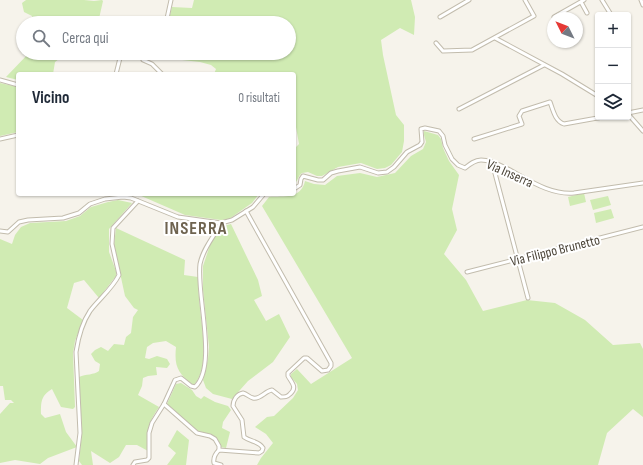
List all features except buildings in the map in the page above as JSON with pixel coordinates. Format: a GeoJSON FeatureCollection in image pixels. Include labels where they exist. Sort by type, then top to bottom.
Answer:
{"type":"FeatureCollection","features":[{"type":"Feature","properties":{"kind":"street"},"geometry":{"type":"LineString","coordinates":[[168,16],[171,0]]}},
{"type":"Feature","properties":{"kind":"street"},"geometry":{"type":"LineString","coordinates":[[440,17],[469,0]]}},
{"type":"Feature","properties":{"kind":"street"},"geometry":{"type":"LineString","coordinates":[[436,43],[443,51],[472,50],[534,16],[525,0]]}},
{"type":"Feature","properties":{"kind":"street"},"geometry":{"type":"LineString","coordinates":[[602,0],[609,12]]}},
{"type":"Feature","properties":{"kind":"street"},"geometry":{"type":"LineString","coordinates":[[641,0],[643,5]]}},
{"type":"Feature","properties":{"kind":"street"},"geometry":{"type":"LineString","coordinates":[[563,12],[582,1],[587,13]]}},
{"type":"Feature","properties":{"kind":"street"},"geometry":{"type":"LineString","coordinates":[[495,38],[595,94]]}},
{"type":"Feature","properties":{"kind":"street"},"geometry":{"type":"LineString","coordinates":[[116,72],[120,60]]}},
{"type":"Feature","properties":{"kind":"street"},"geometry":{"type":"LineString","coordinates":[[143,60],[152,64],[160,72]]}},
{"type":"Feature","properties":{"kind":"street"},"geometry":{"type":"LineString","coordinates":[[459,109],[544,65]]}},
{"type":"Feature","properties":{"kind":"street"},"geometry":{"type":"LineString","coordinates":[[0,80],[16,84]]}},
{"type":"Feature","properties":{"kind":"street"},"geometry":{"type":"LineString","coordinates":[[474,139],[522,124],[519,116],[522,111],[550,102],[557,119],[559,122],[564,124],[595,118]]}},
{"type":"Feature","properties":{"kind":"street"},"geometry":{"type":"LineString","coordinates":[[631,112],[643,110]]}},
{"type":"Feature","properties":{"kind":"street"},"geometry":{"type":"LineString","coordinates":[[631,117],[643,131]]}},
{"type":"Feature","properties":{"kind":"street","name":"Via Inserra"},"geometry":{"type":"LineString","coordinates":[[296,188],[300,185],[300,179],[303,176],[323,180],[331,173],[338,170],[360,167],[378,173],[387,172],[394,168],[407,152],[420,145],[422,142],[421,129],[425,128],[439,132],[443,136],[452,159],[458,165],[465,168],[475,161],[481,160],[492,162],[550,191],[564,194],[643,183]]}},
{"type":"Feature","properties":{"kind":"street"},"geometry":{"type":"LineString","coordinates":[[0,139],[16,135]]}},
{"type":"Feature","properties":{"kind":"street"},"geometry":{"type":"LineString","coordinates":[[492,162],[528,298]]}},
{"type":"Feature","properties":{"kind":"street"},"geometry":{"type":"LineString","coordinates":[[0,231],[8,232],[19,222],[28,220],[63,218],[79,213],[90,204],[105,199],[123,197],[138,201],[178,217],[221,223],[232,220],[246,212],[253,207],[262,196]]}},
{"type":"Feature","properties":{"kind":"street"},"geometry":{"type":"LineString","coordinates":[[76,465],[80,433],[76,352],[78,342],[89,313],[101,300],[119,275],[112,244],[113,228],[138,201]]}},
{"type":"Feature","properties":{"kind":"street"},"geometry":{"type":"LineString","coordinates":[[219,450],[259,453],[262,451],[263,448],[260,444],[244,437],[242,420],[233,406],[234,400],[238,396],[243,393],[255,398],[267,391],[272,390],[281,397],[287,396],[293,391],[294,388],[288,373],[305,357],[322,371],[328,370],[331,366],[331,363],[246,212]]}},
{"type":"Feature","properties":{"kind":"street"},"geometry":{"type":"LineString","coordinates":[[133,465],[136,462],[147,460],[149,458],[149,433],[155,417],[164,404],[175,380],[181,378],[191,386],[195,387],[203,372],[206,347],[200,289],[200,264],[209,242],[221,223]]}},
{"type":"Feature","properties":{"kind":"street","name":"Via Filippo Brunetto"},"geometry":{"type":"LineString","coordinates":[[467,272],[643,228]]}},
{"type":"Feature","properties":{"kind":"street"},"geometry":{"type":"LineString","coordinates":[[164,404],[197,433],[210,436],[215,439],[219,446],[219,450],[215,455],[214,463],[221,465]]}},
{"type":"Feature","properties":{"kind":"green space"},"geometry":{"type":"Polygon","coordinates":[[[26,0],[103,1],[100,16],[32,16],[24,12],[22,3],[26,0]]]}},
{"type":"Feature","properties":{"kind":"green space"},"geometry":{"type":"Polygon","coordinates":[[[194,0],[411,0],[415,17],[414,35],[400,28],[381,40],[396,115],[404,125],[402,152],[391,165],[385,168],[377,169],[361,163],[338,167],[322,176],[317,176],[308,172],[302,173],[296,181],[296,147],[299,144],[296,127],[296,72],[215,72],[216,69],[211,65],[182,60],[296,60],[296,16],[170,16],[172,7],[192,8],[194,0]]]}},
{"type":"Feature","properties":{"kind":"green space"},"geometry":{"type":"Polygon","coordinates":[[[22,60],[58,60],[55,62],[53,72],[16,72],[16,80],[6,77],[22,60]]]}},
{"type":"Feature","properties":{"kind":"green space"},"geometry":{"type":"Polygon","coordinates":[[[0,83],[16,87],[16,132],[0,136],[0,83]]]}},
{"type":"Feature","properties":{"kind":"green space"},"geometry":{"type":"Polygon","coordinates":[[[424,131],[438,135],[441,139],[449,161],[459,175],[452,209],[457,230],[444,254],[466,280],[483,311],[527,300],[555,303],[585,320],[613,345],[640,343],[643,349],[643,417],[633,409],[607,433],[598,465],[257,465],[273,443],[266,434],[255,427],[267,417],[274,416],[293,398],[298,390],[297,384],[291,377],[291,374],[297,369],[311,384],[352,358],[262,206],[269,197],[296,196],[296,194],[303,187],[305,181],[325,185],[337,176],[360,173],[377,177],[395,173],[411,156],[423,149],[426,142],[424,131]]]}},
{"type":"Feature","properties":{"kind":"green space"},"geometry":{"type":"Polygon","coordinates":[[[584,193],[586,202],[570,206],[568,197],[584,193]]]}},
{"type":"Feature","properties":{"kind":"green space"},"geometry":{"type":"Polygon","coordinates":[[[141,196],[257,196],[252,203],[229,219],[221,220],[185,215],[141,196]]]}},
{"type":"Feature","properties":{"kind":"green space"},"geometry":{"type":"Polygon","coordinates":[[[608,196],[611,205],[593,210],[590,200],[608,196]]]}},
{"type":"Feature","properties":{"kind":"green space"},"geometry":{"type":"Polygon","coordinates":[[[118,200],[132,203],[109,229],[109,252],[116,271],[116,276],[99,298],[84,280],[74,283],[67,308],[83,320],[75,341],[73,353],[75,407],[73,409],[61,407],[52,389],[46,394],[42,402],[41,414],[45,418],[60,414],[66,432],[77,447],[48,458],[40,464],[15,460],[0,463],[0,414],[10,403],[14,403],[11,400],[5,400],[3,386],[0,386],[0,239],[12,244],[15,235],[21,227],[30,223],[66,221],[80,216],[91,207],[118,200]]]}},
{"type":"Feature","properties":{"kind":"green space"},"geometry":{"type":"Polygon","coordinates":[[[611,209],[614,218],[596,223],[594,213],[611,209]]]}},
{"type":"Feature","properties":{"kind":"green space"},"geometry":{"type":"Polygon","coordinates":[[[231,224],[258,280],[262,296],[254,300],[266,321],[279,314],[290,337],[273,362],[248,381],[232,399],[213,394],[206,388],[203,380],[209,347],[203,290],[203,266],[211,242],[223,226],[231,224]]]}},
{"type":"Feature","properties":{"kind":"green space"},"geometry":{"type":"Polygon","coordinates":[[[116,228],[185,260],[184,275],[198,277],[204,348],[202,368],[199,377],[194,385],[192,385],[178,369],[176,364],[176,347],[166,341],[153,343],[147,347],[145,358],[149,359],[157,356],[167,359],[170,364],[167,368],[156,367],[157,375],[143,378],[142,386],[138,395],[159,407],[150,423],[148,451],[137,445],[126,445],[119,457],[110,463],[91,451],[93,465],[82,465],[79,461],[82,433],[79,377],[99,371],[100,364],[95,361],[91,354],[95,350],[101,347],[108,351],[114,344],[124,345],[126,337],[131,333],[133,317],[138,310],[134,308],[125,296],[114,245],[116,228]]]}},
{"type":"Feature","properties":{"kind":"green space"},"geometry":{"type":"Polygon","coordinates":[[[181,383],[192,390],[196,396],[201,399],[204,396],[215,402],[228,406],[231,410],[223,422],[222,428],[230,432],[226,448],[221,447],[217,438],[214,436],[196,430],[167,404],[176,384],[181,383]]]}},
{"type":"Feature","properties":{"kind":"green space"},"geometry":{"type":"Polygon","coordinates":[[[177,430],[189,440],[186,465],[167,465],[176,453],[168,446],[177,430]]]}},
{"type":"Feature","properties":{"kind":"district","name":"INSERRA"},"geometry":{"type":"Point","coordinates":[196,228]}}]}
